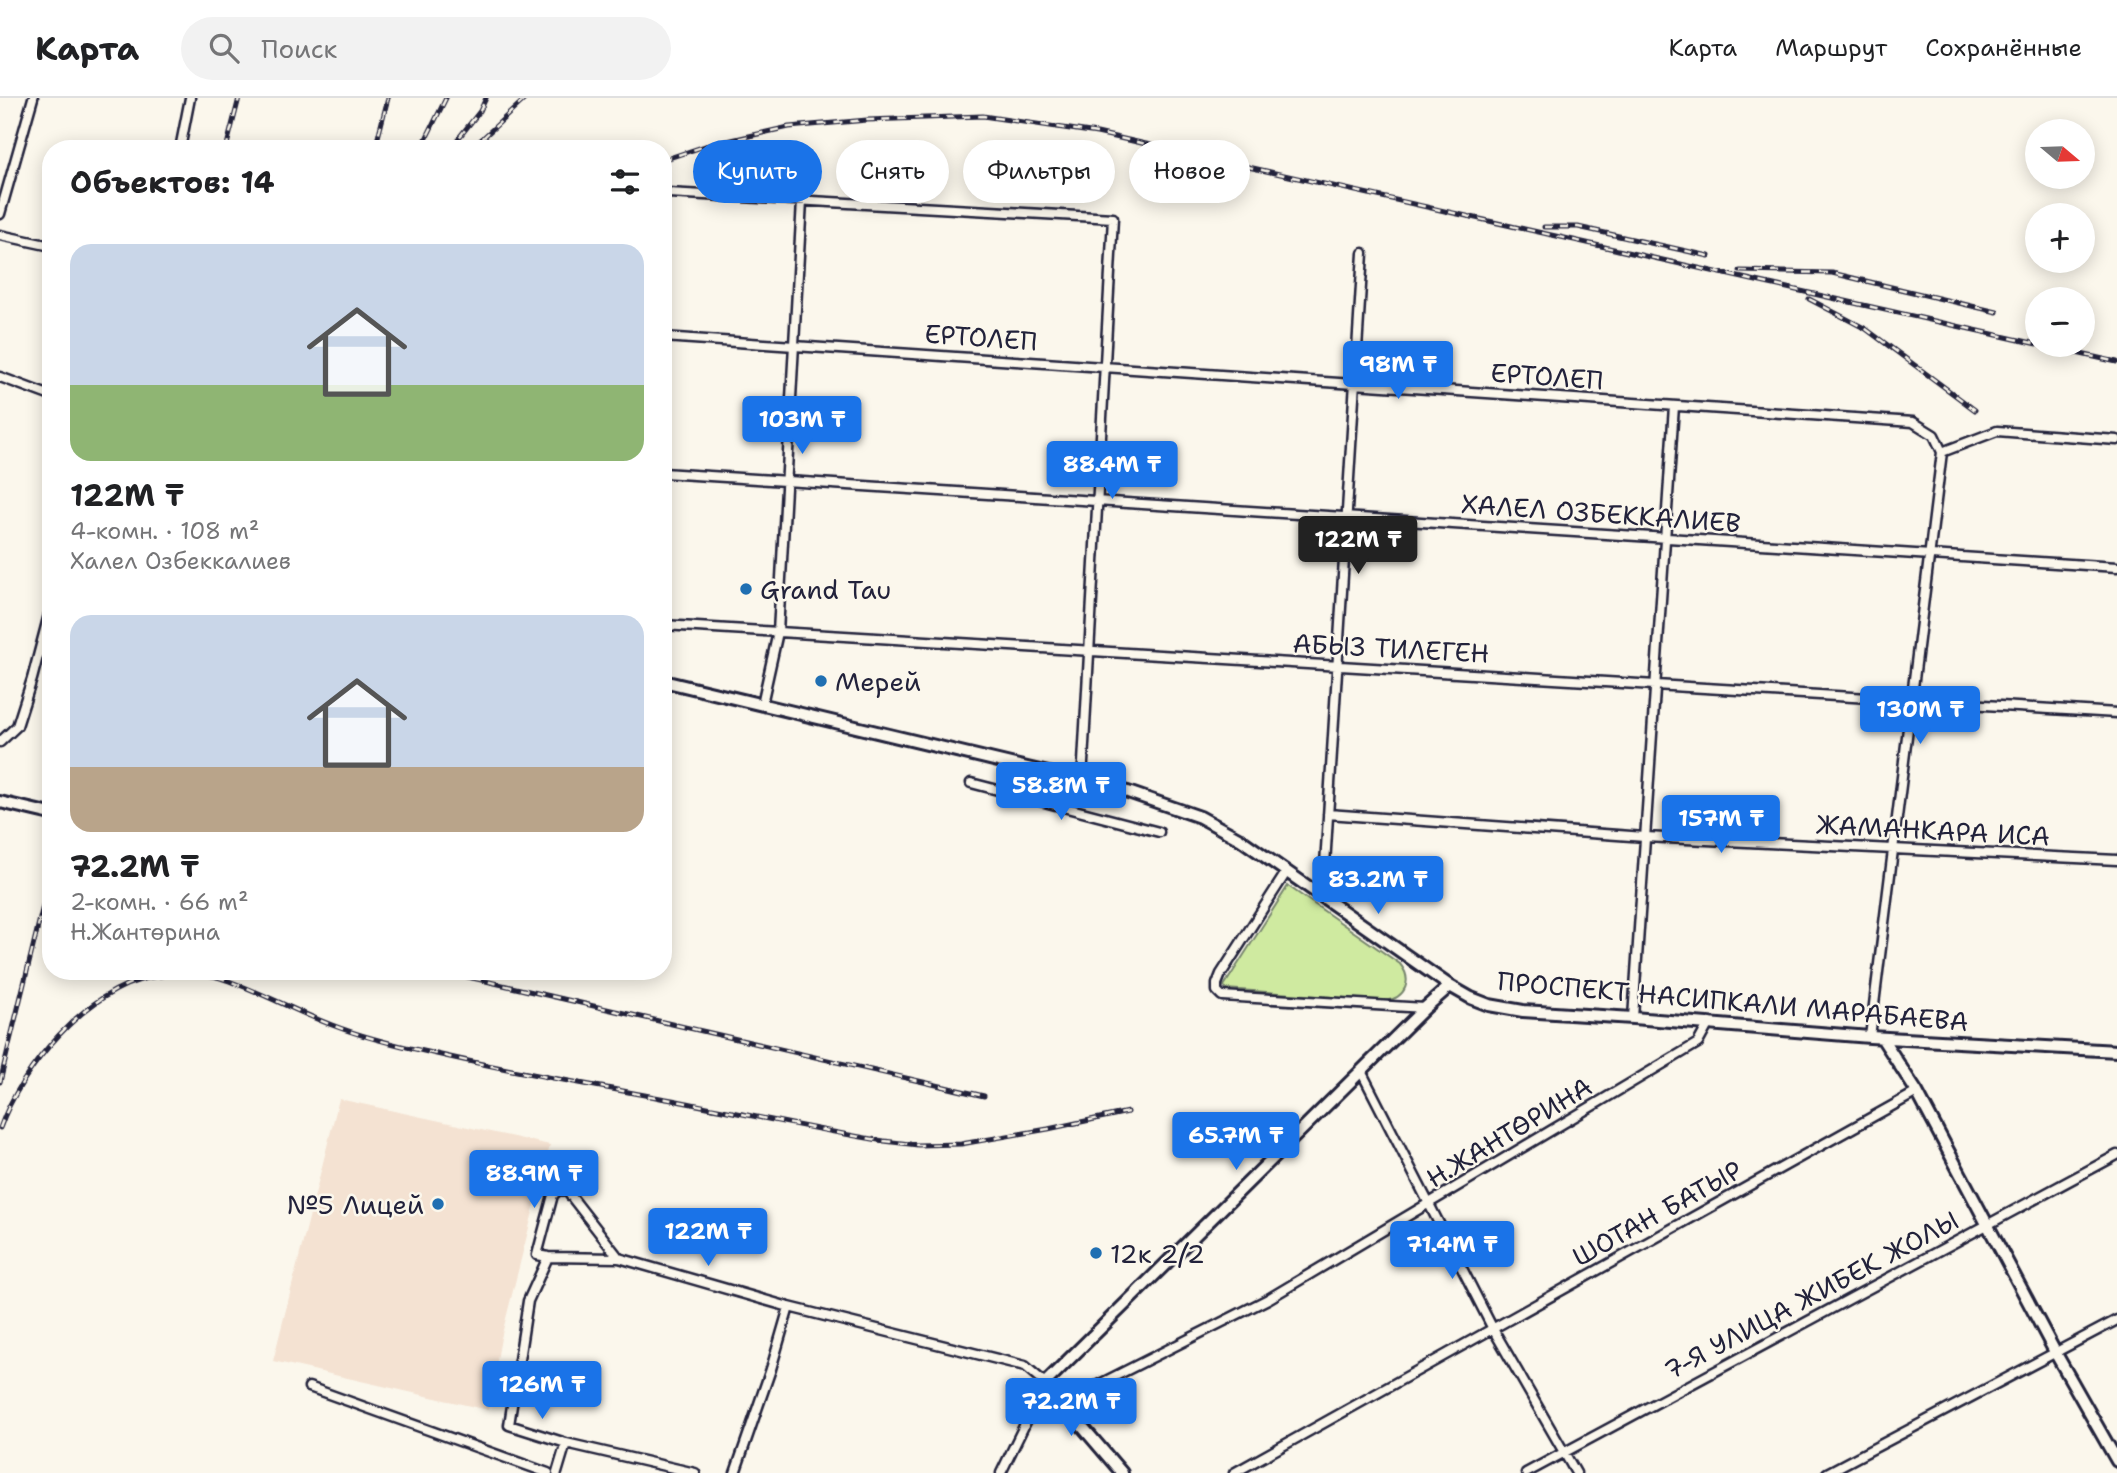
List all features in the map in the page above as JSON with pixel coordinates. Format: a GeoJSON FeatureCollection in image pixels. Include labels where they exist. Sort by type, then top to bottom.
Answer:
{"type":"FeatureCollection","features":[{"type":"Feature","properties":{"kind":"main road","name":"ПРОСПЕКТ НАСИПКАЛИ МАРАБАЕВА"},"geometry":{"type":"LineString","coordinates":[[672,683],[1128,792],[1200,817],[1240,839],[1450,986],[1471,998],[1506,1009],[1882,1038],[2117,1051]]}},
{"type":"Feature","properties":{"kind":"main road"},"geometry":{"type":"LineString","coordinates":[[0,802],[42,812]]}},
{"type":"Feature","properties":{"kind":"main road"},"geometry":{"type":"LineString","coordinates":[[1122,1473],[1045,1383],[1450,986]]}},
{"type":"Feature","properties":{"kind":"main road"},"geometry":{"type":"LineString","coordinates":[[1882,1038],[1917,1092],[2055,1352],[2117,1461]]}},
{"type":"Feature","properties":{"kind":"street"},"geometry":{"type":"LineString","coordinates":[[0,214],[33,98]]}},
{"type":"Feature","properties":{"kind":"street"},"geometry":{"type":"LineString","coordinates":[[182,140],[190,98]]}},
{"type":"Feature","properties":{"kind":"street"},"geometry":{"type":"LineString","coordinates":[[672,193],[693,195]]}},
{"type":"Feature","properties":{"kind":"street"},"geometry":{"type":"LineString","coordinates":[[822,202],[1114,218],[1082,781]]}},
{"type":"Feature","properties":{"kind":"street"},"geometry":{"type":"LineString","coordinates":[[762,704],[778,632],[802,203]]}},
{"type":"Feature","properties":{"kind":"street"},"geometry":{"type":"LineString","coordinates":[[0,234],[42,244]]}},
{"type":"Feature","properties":{"kind":"street"},"geometry":{"type":"LineString","coordinates":[[1323,897],[1363,253]]}},
{"type":"Feature","properties":{"kind":"street","name":"ЕРТОЛЕП"},"geometry":{"type":"LineString","coordinates":[[672,338],[1913,422],[1934,435],[1942,452]]}},
{"type":"Feature","properties":{"kind":"street"},"geometry":{"type":"LineString","coordinates":[[0,377],[42,393]]}},
{"type":"Feature","properties":{"kind":"street"},"geometry":{"type":"LineString","coordinates":[[1633,1018],[1674,406]]}},
{"type":"Feature","properties":{"kind":"street"},"geometry":{"type":"LineString","coordinates":[[1870,1037],[1942,452],[1997,431],[2117,440]]}},
{"type":"Feature","properties":{"kind":"street","name":"ХАЛЕЛ ОЗБЕККАЛИЕВ"},"geometry":{"type":"LineString","coordinates":[[672,474],[2117,567]]}},
{"type":"Feature","properties":{"kind":"street","name":"АБЫЗ ТИЛЕГЕН"},"geometry":{"type":"LineString","coordinates":[[672,626],[2117,713]]}},
{"type":"Feature","properties":{"kind":"street"},"geometry":{"type":"LineString","coordinates":[[0,742],[17,726],[42,641]]}},
{"type":"Feature","properties":{"kind":"street"},"geometry":{"type":"LineString","coordinates":[[971,783],[1159,832]]}},
{"type":"Feature","properties":{"kind":"street","name":"ЖАМАНКАРА ИСА"},"geometry":{"type":"LineString","coordinates":[[1328,814],[1645,837],[2117,860]]}},
{"type":"Feature","properties":{"kind":"street"},"geometry":{"type":"LineString","coordinates":[[1287,871],[1221,974],[1217,991],[1222,996],[1425,1008]]}},
{"type":"Feature","properties":{"kind":"street","name":"Н.ЖАНТӨРИНА"},"geometry":{"type":"LineString","coordinates":[[1062,1403],[1268,1298],[1430,1204],[1698,1043],[1709,1023]]}},
{"type":"Feature","properties":{"kind":"street"},"geometry":{"type":"LineString","coordinates":[[1361,1071],[1493,1329],[1576,1473]]}},
{"type":"Feature","properties":{"kind":"street","name":"ШОТАН БАТЫР"},"geometry":{"type":"LineString","coordinates":[[1234,1473],[1917,1092]]}},
{"type":"Feature","properties":{"kind":"street","name":"7-Я УЛИЦА ЖИБЕК ЖОЛЫ"},"geometry":{"type":"LineString","coordinates":[[1526,1473],[2117,1154]]}},
{"type":"Feature","properties":{"kind":"street"},"geometry":{"type":"LineString","coordinates":[[619,1258],[567,1191],[559,1190],[553,1195],[537,1255],[619,1258],[789,1307],[1025,1366],[1045,1383],[1001,1473]]}},
{"type":"Feature","properties":{"kind":"street"},"geometry":{"type":"LineString","coordinates":[[548,1257],[528,1301],[509,1425],[566,1443],[695,1473]]}},
{"type":"Feature","properties":{"kind":"street"},"geometry":{"type":"LineString","coordinates":[[735,1473],[789,1307]]}},
{"type":"Feature","properties":{"kind":"street"},"geometry":{"type":"LineString","coordinates":[[1827,1473],[2117,1320]]}},
{"type":"Feature","properties":{"kind":"street"},"geometry":{"type":"LineString","coordinates":[[309,1387],[548,1473]]}},
{"type":"Feature","properties":{"kind":"street"},"geometry":{"type":"LineString","coordinates":[[556,1473],[566,1443]]}},
{"type":"Feature","properties":{"kind":"shaded area"},"geometry":{"type":"Polygon","coordinates":[[[339,1099],[550,1145],[501,1338],[488,1410],[273,1361],[339,1099]]]}},
{"type":"Feature","properties":{"kind":"green space"},"geometry":{"type":"Polygon","coordinates":[[[1288,886],[1400,964],[1407,982],[1402,992],[1385,1001],[1226,989],[1224,986],[1288,886]]]}},
{"type":"Feature","properties":{"kind":"railway"},"geometry":{"type":"LineString","coordinates":[[228,140],[239,98]]}},
{"type":"Feature","properties":{"kind":"railway"},"geometry":{"type":"LineString","coordinates":[[377,140],[388,98]]}},
{"type":"Feature","properties":{"kind":"railway"},"geometry":{"type":"LineString","coordinates":[[425,140],[446,98]]}},
{"type":"Feature","properties":{"kind":"railway"},"geometry":{"type":"LineString","coordinates":[[457,140],[480,111],[486,98]]}},
{"type":"Feature","properties":{"kind":"railway"},"geometry":{"type":"LineString","coordinates":[[481,140],[526,98]]}},
{"type":"Feature","properties":{"kind":"railway"},"geometry":{"type":"LineString","coordinates":[[672,157],[705,146],[789,127],[867,120],[983,116],[1097,133],[2025,341]]}},
{"type":"Feature","properties":{"kind":"railway"},"geometry":{"type":"LineString","coordinates":[[1544,227],[1578,227],[1709,256]]}},
{"type":"Feature","properties":{"kind":"railway"},"geometry":{"type":"LineString","coordinates":[[1740,271],[1832,273],[1997,312]]}},
{"type":"Feature","properties":{"kind":"railway"},"geometry":{"type":"LineString","coordinates":[[1809,299],[1866,329],[1975,410]]}},
{"type":"Feature","properties":{"kind":"railway"},"geometry":{"type":"LineString","coordinates":[[2094,357],[2117,362]]}},
{"type":"Feature","properties":{"kind":"railway"},"geometry":{"type":"LineString","coordinates":[[0,1082],[42,910]]}},
{"type":"Feature","properties":{"kind":"railway"},"geometry":{"type":"LineString","coordinates":[[0,1128],[23,1081],[60,1035],[81,1014],[104,997],[142,980]]}},
{"type":"Feature","properties":{"kind":"railway"},"geometry":{"type":"LineString","coordinates":[[226,980],[332,1025],[404,1047],[884,1141],[918,1145],[961,1144],[1128,1112]]}},
{"type":"Feature","properties":{"kind":"railway"},"geometry":{"type":"LineString","coordinates":[[481,980],[984,1096]]}},
{"type":"Feature","properties":{"kind":"place","name":"Grand Tau"},"geometry":{"type":"Point","coordinates":[746,589]}},
{"type":"Feature","properties":{"kind":"place","name":"Мерей"},"geometry":{"type":"Point","coordinates":[821,681]}},
{"type":"Feature","properties":{"kind":"place","name":"№5 Лицей"},"geometry":{"type":"Point","coordinates":[438,1204]}},
{"type":"Feature","properties":{"kind":"place","name":"12к 2/2"},"geometry":{"type":"Point","coordinates":[1096,1253]}}]}
